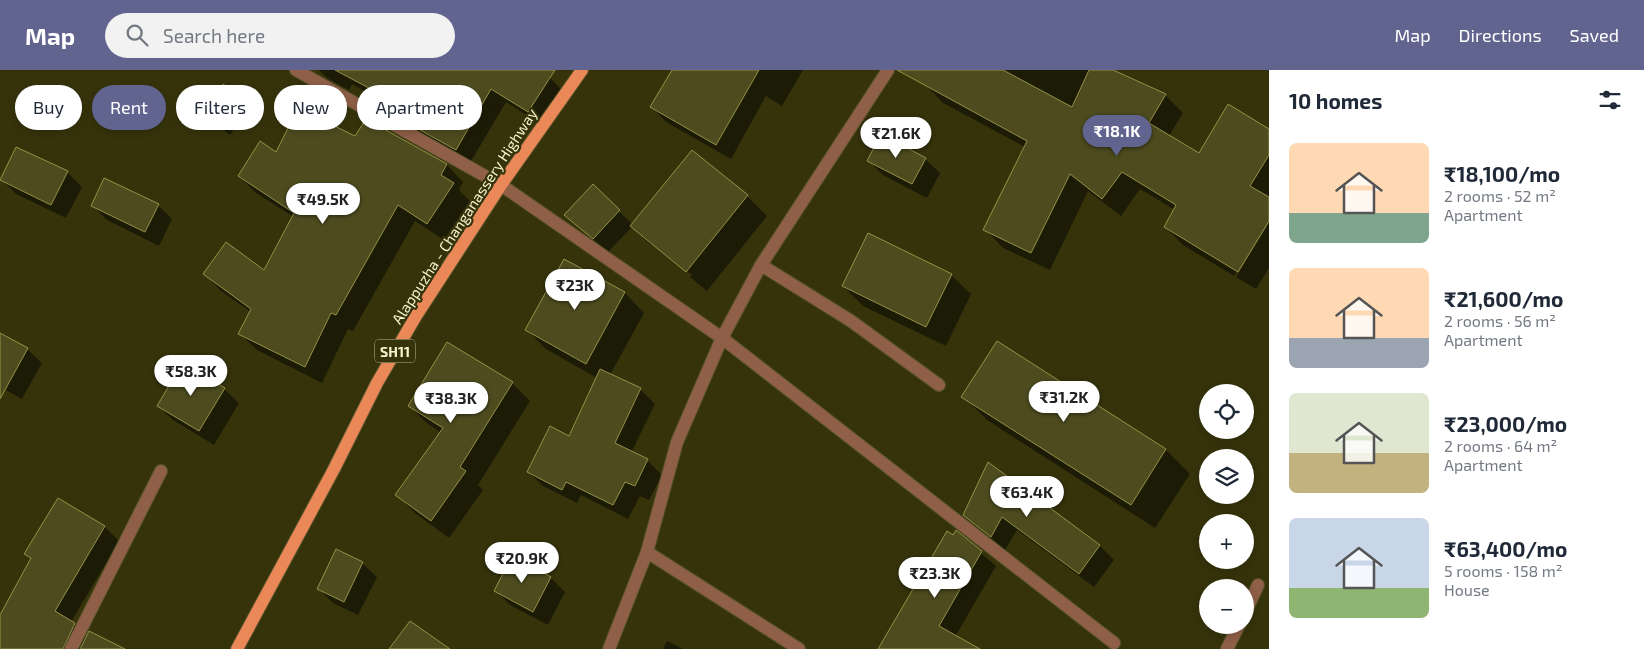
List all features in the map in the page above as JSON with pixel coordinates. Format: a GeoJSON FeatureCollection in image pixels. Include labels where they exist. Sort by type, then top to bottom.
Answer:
{"type":"FeatureCollection","features":[{"type":"Feature","properties":{"kind":"main road","name":"Alappuzha - Changanassery Highway"},"geometry":{"type":"LineString","coordinates":[[237,649],[334,469],[377,383],[416,316],[501,185],[582,70]]}},
{"type":"Feature","properties":{"kind":"street"},"geometry":{"type":"LineString","coordinates":[[296,70],[501,185],[722,338],[1114,644]]}},
{"type":"Feature","properties":{"kind":"street"},"geometry":{"type":"LineString","coordinates":[[609,649],[647,552],[677,442],[722,338],[761,265],[888,70]]}},
{"type":"Feature","properties":{"kind":"street"},"geometry":{"type":"LineString","coordinates":[[761,265],[851,321],[939,385]]}},
{"type":"Feature","properties":{"kind":"street"},"geometry":{"type":"LineString","coordinates":[[71,649],[162,470]]}},
{"type":"Feature","properties":{"kind":"street"},"geometry":{"type":"LineString","coordinates":[[647,552],[799,649]]}},
{"type":"Feature","properties":{"kind":"street"},"geometry":{"type":"LineString","coordinates":[[1254,593],[1258,585]]}},
{"type":"Feature","properties":{"kind":"street"},"geometry":{"type":"LineString","coordinates":[[1227,649],[1234,634]]}},
{"type":"Feature","properties":{"kind":"building"},"geometry":{"type":"Polygon","coordinates":[[[335,70],[555,70],[528,112],[491,89],[482,105],[482,85],[363,85],[335,70]]]}},
{"type":"Feature","properties":{"kind":"building"},"geometry":{"type":"Polygon","coordinates":[[[672,70],[759,70],[716,145],[650,107],[672,70]]]}},
{"type":"Feature","properties":{"kind":"building"},"geometry":{"type":"Polygon","coordinates":[[[897,70],[1003,70],[1072,107],[1089,70],[1113,70],[1166,94],[1149,123],[1199,153],[1228,104],[1269,129],[1269,155],[1250,186],[1269,197],[1269,221],[1238,272],[1164,227],[1176,205],[1122,172],[1102,199],[1070,174],[1031,253],[983,230],[1027,141],[897,70]]]}},
{"type":"Feature","properties":{"kind":"building"},"geometry":{"type":"Polygon","coordinates":[[[287,130],[343,130],[355,136],[359,130],[386,130],[447,164],[441,175],[454,183],[427,224],[398,205],[336,315],[331,313],[305,367],[238,334],[251,309],[203,274],[226,242],[264,270],[294,213],[238,176],[260,141],[276,152],[287,130]]]}},
{"type":"Feature","properties":{"kind":"building"},"geometry":{"type":"Polygon","coordinates":[[[420,130],[467,130],[456,150],[420,130]]]}},
{"type":"Feature","properties":{"kind":"building"},"geometry":{"type":"Polygon","coordinates":[[[881,134],[926,158],[912,184],[867,161],[881,134]]]}},
{"type":"Feature","properties":{"kind":"building"},"geometry":{"type":"Polygon","coordinates":[[[16,147],[68,171],[51,205],[0,180],[16,147]]]}},
{"type":"Feature","properties":{"kind":"building"},"geometry":{"type":"Polygon","coordinates":[[[692,150],[748,195],[686,272],[630,226],[692,150]]]}},
{"type":"Feature","properties":{"kind":"building"},"geometry":{"type":"Polygon","coordinates":[[[104,178],[159,204],[145,232],[91,206],[104,178]]]}},
{"type":"Feature","properties":{"kind":"building"},"geometry":{"type":"Polygon","coordinates":[[[593,184],[620,210],[593,239],[564,215],[593,184]]]}},
{"type":"Feature","properties":{"kind":"building"},"geometry":{"type":"Polygon","coordinates":[[[868,233],[952,274],[926,327],[842,286],[868,233]]]}},
{"type":"Feature","properties":{"kind":"building"},"geometry":{"type":"Polygon","coordinates":[[[564,259],[625,292],[586,364],[525,330],[564,259]]]}},
{"type":"Feature","properties":{"kind":"building"},"geometry":{"type":"Polygon","coordinates":[[[0,333],[28,348],[0,399],[0,333]]]}},
{"type":"Feature","properties":{"kind":"building"},"geometry":{"type":"Polygon","coordinates":[[[997,341],[1166,449],[1131,505],[961,397],[997,341]]]}},
{"type":"Feature","properties":{"kind":"building"},"geometry":{"type":"Polygon","coordinates":[[[447,342],[513,382],[460,467],[466,471],[431,521],[395,495],[443,428],[408,406],[447,342]]]}},
{"type":"Feature","properties":{"kind":"building"},"geometry":{"type":"Polygon","coordinates":[[[183,362],[225,388],[199,431],[157,406],[183,362]]]}},
{"type":"Feature","properties":{"kind":"building"},"geometry":{"type":"Polygon","coordinates":[[[600,369],[641,388],[615,443],[648,459],[635,486],[625,482],[613,505],[566,482],[562,490],[527,472],[550,426],[569,436],[600,369]]]}},
{"type":"Feature","properties":{"kind":"building"},"geometry":{"type":"Polygon","coordinates":[[[988,462],[1100,545],[1079,574],[1002,517],[991,537],[963,515],[988,462]]]}},
{"type":"Feature","properties":{"kind":"building"},"geometry":{"type":"Polygon","coordinates":[[[58,498],[105,526],[55,611],[75,623],[63,649],[0,649],[0,615],[31,558],[24,554],[58,498]]]}},
{"type":"Feature","properties":{"kind":"building"},"geometry":{"type":"Polygon","coordinates":[[[956,530],[982,551],[939,626],[980,649],[878,649],[947,531],[953,535],[956,530]]]}},
{"type":"Feature","properties":{"kind":"building"},"geometry":{"type":"Polygon","coordinates":[[[336,549],[363,562],[344,602],[317,589],[336,549]]]}},
{"type":"Feature","properties":{"kind":"building"},"geometry":{"type":"Polygon","coordinates":[[[512,556],[551,577],[533,612],[494,591],[512,556]]]}},
{"type":"Feature","properties":{"kind":"building"},"geometry":{"type":"Polygon","coordinates":[[[410,621],[450,649],[389,649],[410,621]]]}},
{"type":"Feature","properties":{"kind":"building"},"geometry":{"type":"Polygon","coordinates":[[[89,631],[125,649],[80,649],[89,631]]]}}]}
